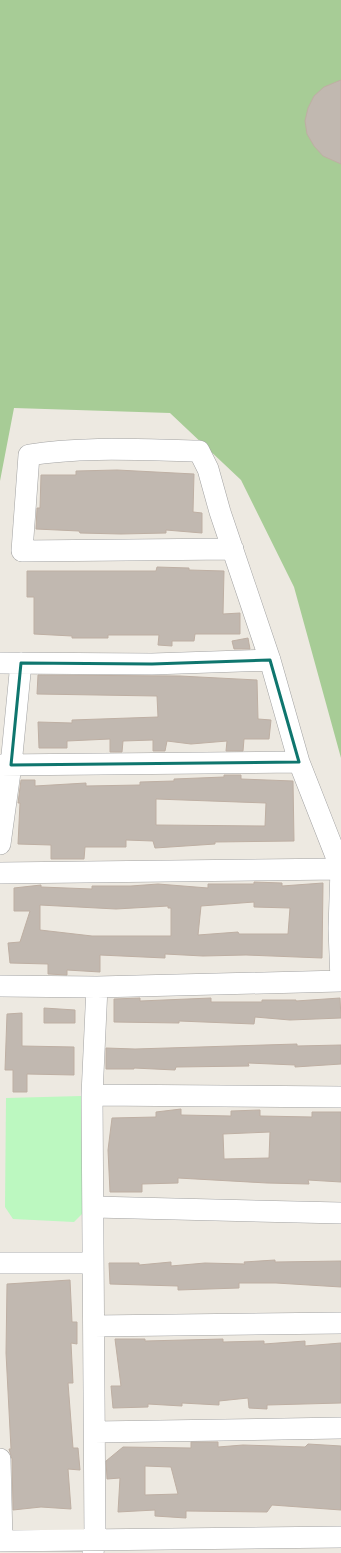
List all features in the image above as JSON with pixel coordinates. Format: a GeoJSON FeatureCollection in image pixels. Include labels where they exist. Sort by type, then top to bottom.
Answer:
{"type":"FeatureCollection","features":[{"type":"Feature","properties":{"kind":"street"},"geometry":{"type":"LineString","coordinates":[[0,986],[97,987],[341,981],[339,928],[341,869],[299,762],[270,660],[208,469],[199,451],[114,450],[50,452],[29,455],[22,551],[233,549]]}},
{"type":"Feature","properties":{"kind":"street"},"geometry":{"type":"LineString","coordinates":[[0,663],[152,664],[270,660]]}},
{"type":"Feature","properties":{"kind":"street"},"geometry":{"type":"LineString","coordinates":[[0,844],[5,765],[21,663]]}},
{"type":"Feature","properties":{"kind":"street"},"geometry":{"type":"LineString","coordinates":[[5,765],[299,762]]}},
{"type":"Feature","properties":{"kind":"street"},"geometry":{"type":"LineString","coordinates":[[0,873],[341,869]]}},
{"type":"Feature","properties":{"kind":"street"},"geometry":{"type":"LineString","coordinates":[[94,1546],[95,1432],[92,1095],[97,987]]}},
{"type":"Feature","properties":{"kind":"street"},"geometry":{"type":"LineString","coordinates":[[92,1095],[341,1097]]}},
{"type":"Feature","properties":{"kind":"street"},"geometry":{"type":"LineString","coordinates":[[94,1207],[341,1213]]}},
{"type":"Feature","properties":{"kind":"street"},"geometry":{"type":"LineString","coordinates":[[0,1264],[93,1263]]}},
{"type":"Feature","properties":{"kind":"street"},"geometry":{"type":"LineString","coordinates":[[94,1326],[341,1323]]}},
{"type":"Feature","properties":{"kind":"street"},"geometry":{"type":"LineString","coordinates":[[95,1432],[341,1428]]}},
{"type":"Feature","properties":{"kind":"street"},"geometry":{"type":"LineString","coordinates":[[0,1459],[1,1541],[94,1546],[341,1537]]}},
{"type":"Feature","properties":{"kind":"highlighted area"},"geometry":{"type":"Polygon","coordinates":[[[270,660],[299,762],[11,765],[21,663],[152,664],[270,660]]]}},
{"type":"Feature","properties":{"kind":"green space"},"geometry":{"type":"Polygon","coordinates":[[[0,0],[341,0],[341,758],[294,587],[241,480],[170,413],[14,408],[0,481],[0,0]]]}},
{"type":"Feature","properties":{"kind":"green space"},"geometry":{"type":"Polygon","coordinates":[[[81,1096],[83,1213],[74,1222],[13,1219],[5,1207],[6,1098],[81,1096]]]}},
{"type":"Feature","properties":{"kind":"building"},"geometry":{"type":"Polygon","coordinates":[[[341,80],[341,164],[323,156],[314,146],[307,134],[305,121],[308,108],[314,96],[324,87],[341,80]]]}},
{"type":"Feature","properties":{"kind":"building"},"geometry":{"type":"Polygon","coordinates":[[[117,470],[194,474],[193,512],[202,513],[202,533],[166,530],[166,533],[121,534],[80,533],[79,531],[36,529],[37,508],[40,508],[41,475],[76,475],[76,471],[117,470]]]}},
{"type":"Feature","properties":{"kind":"building"},"geometry":{"type":"Polygon","coordinates":[[[157,567],[224,571],[223,614],[240,613],[240,634],[195,634],[194,641],[172,641],[172,646],[158,645],[159,635],[108,635],[108,638],[72,638],[72,636],[34,634],[34,597],[27,597],[27,571],[156,571],[157,567]]]}},
{"type":"Feature","properties":{"kind":"building"},"geometry":{"type":"Polygon","coordinates":[[[248,638],[250,649],[234,649],[232,641],[248,638]]]}},
{"type":"Feature","properties":{"kind":"building"},"geometry":{"type":"Polygon","coordinates":[[[38,675],[180,676],[257,680],[258,719],[271,720],[269,739],[244,739],[243,751],[226,751],[227,741],[191,744],[167,741],[165,751],[153,751],[153,740],[123,741],[122,752],[110,752],[110,739],[67,741],[67,748],[39,748],[38,722],[72,723],[72,720],[158,717],[157,696],[37,694],[38,675]]]}},
{"type":"Feature","properties":{"kind":"building"},"geometry":{"type":"Polygon","coordinates":[[[224,775],[241,775],[241,779],[293,781],[294,841],[215,842],[215,844],[155,848],[153,841],[126,840],[126,847],[85,847],[84,859],[51,859],[51,845],[18,844],[20,803],[18,803],[21,780],[35,780],[35,786],[86,783],[86,786],[140,785],[140,782],[224,777],[224,775]],[[156,799],[156,825],[265,826],[266,803],[156,799]]]}},
{"type":"Feature","properties":{"kind":"building"},"geometry":{"type":"Polygon","coordinates":[[[254,882],[282,883],[282,886],[323,883],[322,958],[165,954],[165,958],[100,955],[100,972],[67,970],[67,975],[48,974],[48,964],[10,963],[8,943],[20,942],[30,911],[14,911],[14,888],[41,885],[41,887],[92,889],[92,886],[158,884],[208,888],[208,884],[254,884],[254,882]],[[254,902],[201,906],[198,935],[238,932],[239,934],[288,934],[290,908],[254,907],[254,902]],[[40,905],[40,930],[92,936],[171,936],[171,908],[168,908],[168,906],[116,909],[40,905]]]}},
{"type":"Feature","properties":{"kind":"building"},"geometry":{"type":"Polygon","coordinates":[[[140,998],[140,1001],[211,998],[211,1002],[262,1002],[262,1000],[296,1001],[340,998],[341,1018],[290,1020],[255,1017],[254,1024],[179,1021],[179,1023],[114,1022],[114,999],[140,998]]]}},
{"type":"Feature","properties":{"kind":"building"},"geometry":{"type":"Polygon","coordinates":[[[44,1008],[75,1010],[75,1023],[44,1023],[44,1008]]]}},
{"type":"Feature","properties":{"kind":"building"},"geometry":{"type":"Polygon","coordinates":[[[22,1013],[22,1046],[74,1047],[74,1075],[27,1074],[27,1092],[13,1092],[13,1070],[5,1070],[7,1014],[22,1013]]]}},
{"type":"Feature","properties":{"kind":"building"},"geometry":{"type":"Polygon","coordinates":[[[297,1044],[297,1046],[341,1045],[341,1064],[295,1067],[295,1065],[248,1063],[249,1066],[176,1067],[175,1070],[134,1068],[106,1069],[106,1048],[135,1049],[297,1044]]]}},
{"type":"Feature","properties":{"kind":"building"},"geometry":{"type":"Polygon","coordinates":[[[181,1109],[181,1115],[231,1116],[231,1111],[260,1110],[260,1116],[312,1117],[312,1112],[341,1112],[341,1182],[308,1180],[309,1184],[267,1183],[178,1178],[178,1183],[142,1184],[142,1192],[110,1192],[108,1150],[112,1118],[156,1117],[156,1112],[181,1109]],[[270,1132],[223,1134],[224,1159],[269,1158],[270,1132]]]}},
{"type":"Feature","properties":{"kind":"building"},"geometry":{"type":"Polygon","coordinates":[[[275,1260],[275,1262],[341,1261],[341,1287],[276,1283],[239,1283],[239,1288],[178,1290],[178,1286],[110,1284],[109,1263],[139,1263],[139,1265],[171,1262],[171,1266],[205,1263],[245,1264],[244,1262],[275,1260]]]}},
{"type":"Feature","properties":{"kind":"building"},"geometry":{"type":"Polygon","coordinates":[[[70,1280],[72,1322],[77,1322],[77,1344],[71,1343],[73,1383],[68,1383],[73,1448],[78,1448],[80,1470],[68,1469],[71,1509],[41,1507],[13,1510],[12,1459],[9,1449],[11,1449],[6,1353],[7,1284],[70,1280]]]}},
{"type":"Feature","properties":{"kind":"building"},"geometry":{"type":"Polygon","coordinates":[[[115,1339],[145,1339],[145,1341],[223,1339],[223,1342],[264,1341],[264,1344],[305,1341],[305,1346],[341,1343],[341,1403],[267,1405],[267,1409],[249,1408],[248,1398],[219,1401],[219,1405],[182,1403],[182,1406],[148,1404],[148,1407],[113,1408],[111,1386],[121,1386],[115,1339]]]}},
{"type":"Feature","properties":{"kind":"building"},"geometry":{"type":"Polygon","coordinates":[[[191,1442],[218,1442],[218,1447],[243,1445],[305,1447],[308,1444],[341,1446],[341,1510],[272,1505],[267,1512],[186,1511],[186,1518],[155,1516],[155,1510],[118,1512],[120,1478],[107,1479],[106,1461],[123,1447],[191,1448],[191,1442]],[[145,1466],[145,1495],[178,1494],[171,1467],[145,1466]]]}}]}
